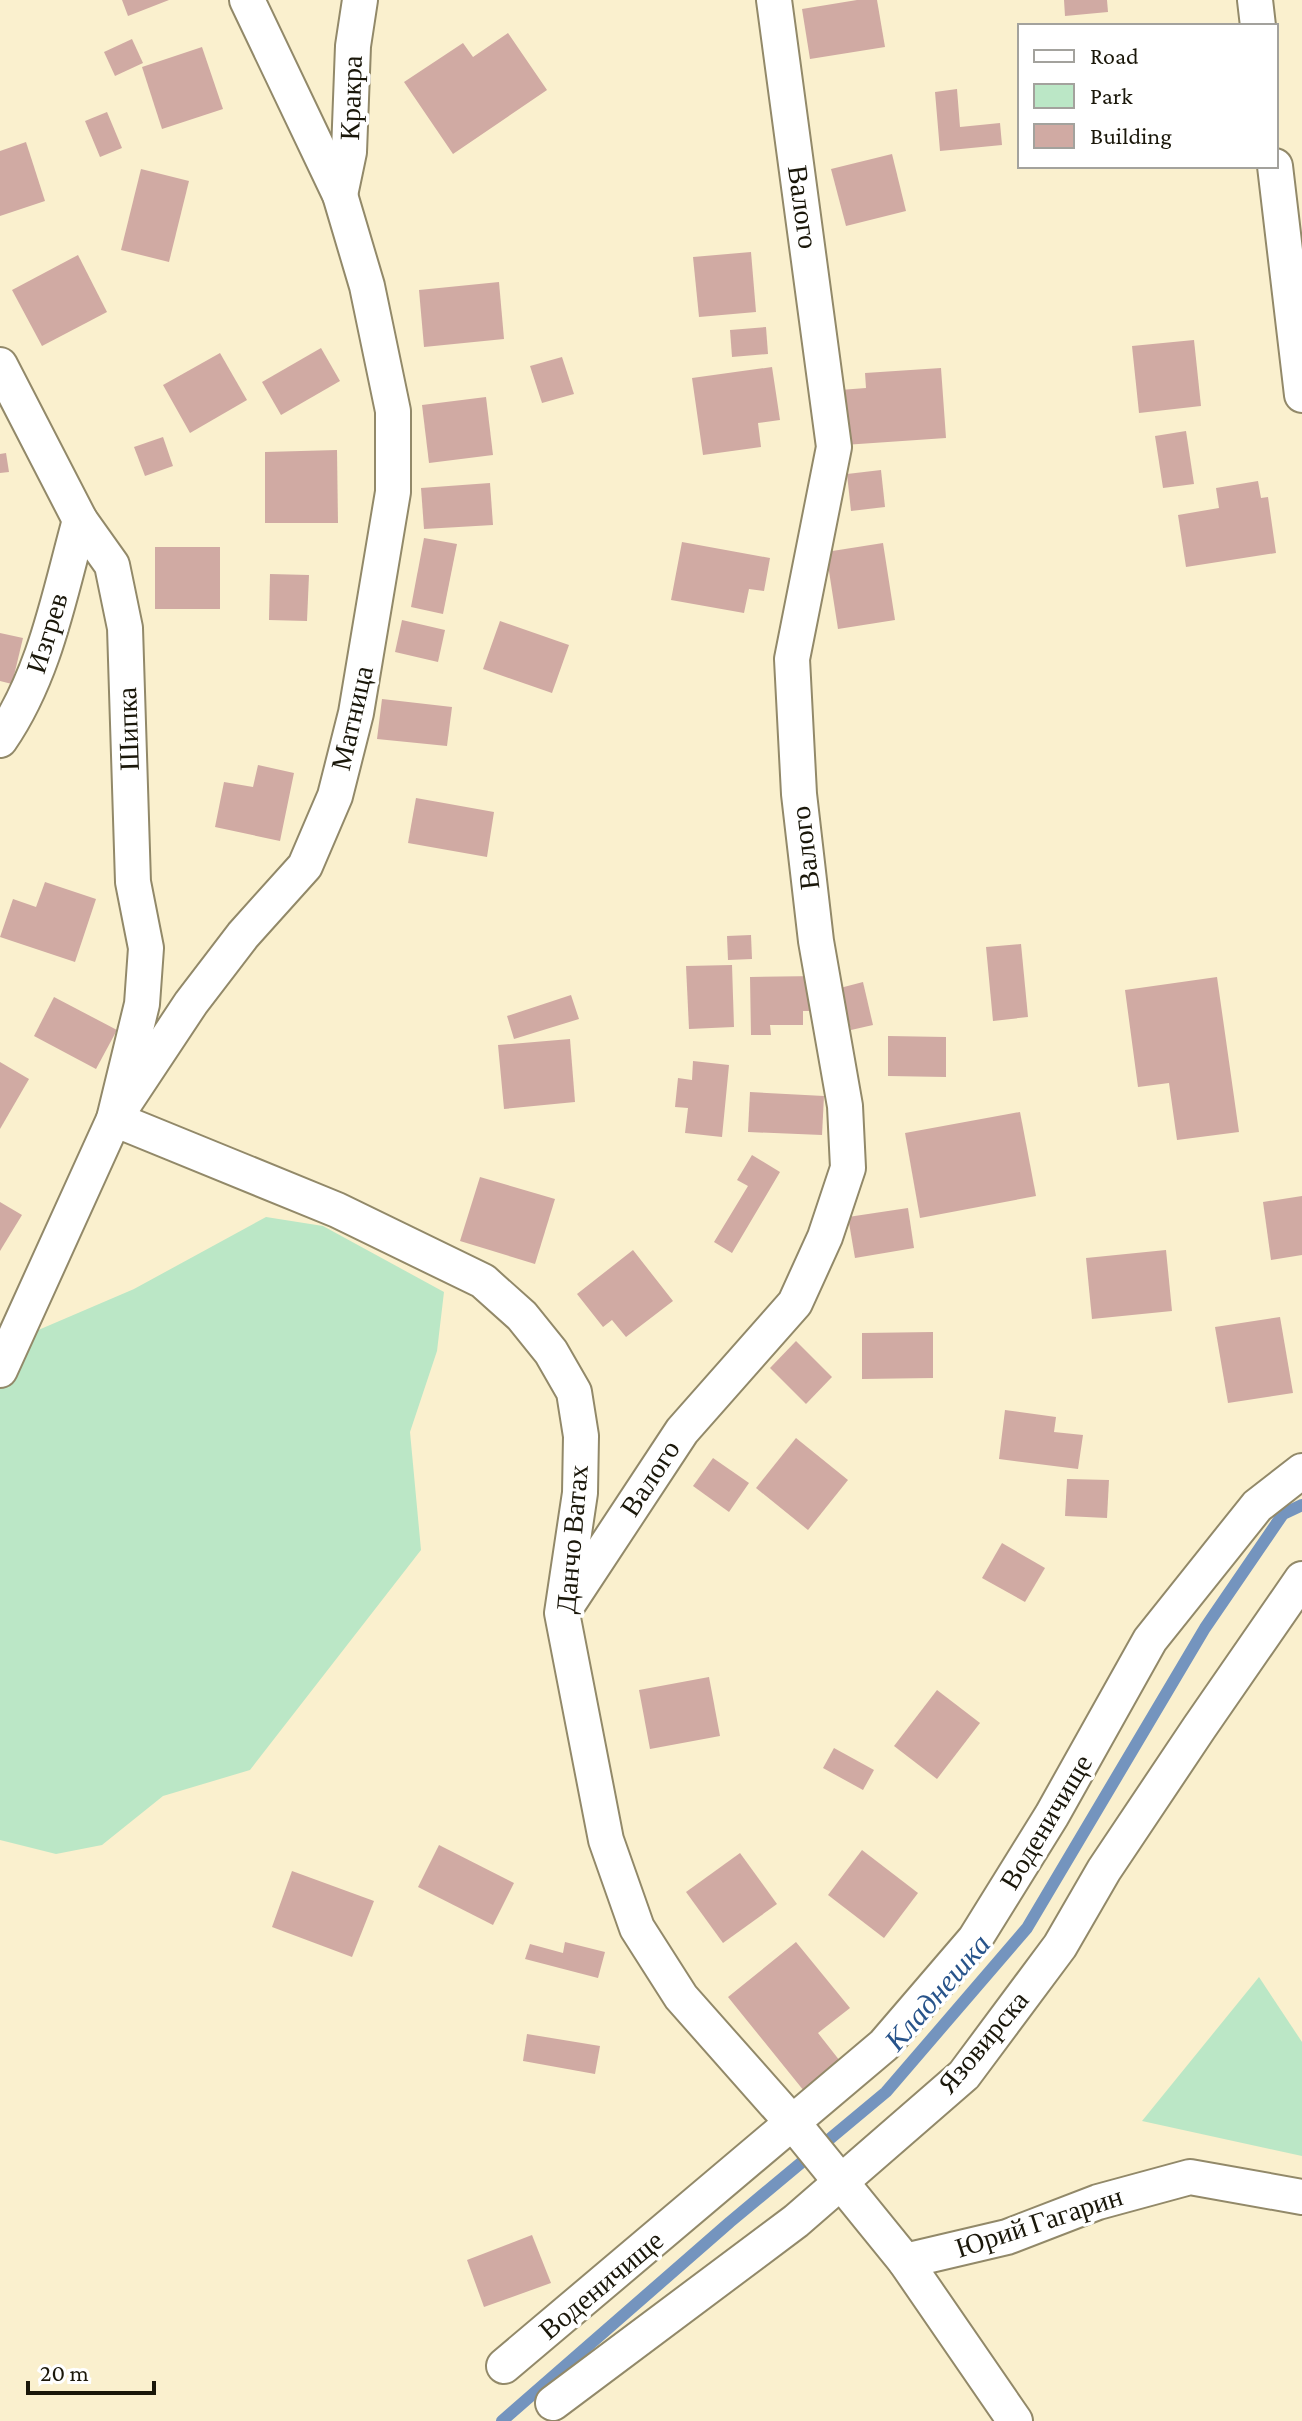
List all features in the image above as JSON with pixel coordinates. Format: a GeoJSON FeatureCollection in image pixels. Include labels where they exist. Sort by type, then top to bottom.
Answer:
{"type":"FeatureCollection","features":[{"type":"Feature","properties":{"kind":"street","name":"Матница"},"geometry":{"type":"LineString","coordinates":[[0,1370],[114,1119],[191,1003],[225,958],[305,866],[335,796],[356,713],[393,492],[393,411],[367,286],[340,195],[247,0]]}},
{"type":"Feature","properties":{"kind":"street","name":"Кракра"},"geometry":{"type":"LineString","coordinates":[[340,195],[349,152],[353,46],[360,0]]}},
{"type":"Feature","properties":{"kind":"street","name":"Валого"},"geometry":{"type":"LineString","coordinates":[[562,1613],[682,1431],[795,1303],[825,1237],[848,1168],[845,1106],[816,941],[799,794],[792,659],[834,447],[774,0]]}},
{"type":"Feature","properties":{"kind":"street"},"geometry":{"type":"LineString","coordinates":[[1255,0],[1258,24]]}},
{"type":"Feature","properties":{"kind":"street"},"geometry":{"type":"LineString","coordinates":[[1275,168],[1302,395]]}},
{"type":"Feature","properties":{"kind":"street","name":"Шипка"},"geometry":{"type":"LineString","coordinates":[[0,365],[80,520],[112,565],[125,628],[133,882],[146,948],[142,1004],[114,1119]]}},
{"type":"Feature","properties":{"kind":"street","name":"Изгрев"},"geometry":{"type":"LineString","coordinates":[[0,740],[27,695],[42,658],[80,520]]}},
{"type":"Feature","properties":{"kind":"street","name":"Данчо Ватах"},"geometry":{"type":"LineString","coordinates":[[114,1119],[337,1210],[483,1281],[522,1316],[551,1352],[574,1392],[581,1436],[580,1493],[562,1613],[606,1840],[637,1928],[681,1997],[794,2125]]}},
{"type":"Feature","properties":{"kind":"street","name":"Воденичище"},"geometry":{"type":"LineString","coordinates":[[504,2366],[794,2125],[884,2045],[975,1939],[1052,1815],[1150,1640],[1257,1506],[1302,1471]]}},
{"type":"Feature","properties":{"kind":"street","name":"Язовирска"},"geometry":{"type":"LineString","coordinates":[[553,2403],[796,2221],[837,2178],[964,2075],[1060,1946],[1113,1857],[1302,1579]]}},
{"type":"Feature","properties":{"kind":"street"},"geometry":{"type":"LineString","coordinates":[[794,2125],[905,2261],[1015,2421]]}},
{"type":"Feature","properties":{"kind":"street","name":"Юрий Гагарин"},"geometry":{"type":"LineString","coordinates":[[905,2261],[1007,2237],[1098,2202],[1190,2177],[1302,2197]]}},
{"type":"Feature","properties":{"kind":"green space"},"geometry":{"type":"Polygon","coordinates":[[[266,1217],[323,1226],[444,1292],[437,1351],[410,1432],[421,1550],[250,1770],[163,1796],[102,1845],[56,1854],[0,1840],[0,1381],[29,1334],[134,1289],[266,1217]]]}},
{"type":"Feature","properties":{"kind":"green space"},"geometry":{"type":"Polygon","coordinates":[[[1259,1977],[1302,2042],[1302,2156],[1142,2121],[1259,1977]]]}},
{"type":"Feature","properties":{"kind":"building"},"geometry":{"type":"Polygon","coordinates":[[[122,0],[169,0],[128,16],[122,0]]]}},
{"type":"Feature","properties":{"kind":"building"},"geometry":{"type":"Polygon","coordinates":[[[877,0],[885,47],[810,59],[802,9],[877,0]]]}},
{"type":"Feature","properties":{"kind":"building"},"geometry":{"type":"Polygon","coordinates":[[[1064,0],[1107,0],[1108,12],[1065,16],[1064,0]]]}},
{"type":"Feature","properties":{"kind":"building"},"geometry":{"type":"Polygon","coordinates":[[[508,33],[547,90],[453,154],[404,82],[463,43],[473,57],[508,33]]]}},
{"type":"Feature","properties":{"kind":"building"},"geometry":{"type":"Polygon","coordinates":[[[132,39],[143,63],[115,76],[104,52],[132,39]]]}},
{"type":"Feature","properties":{"kind":"building"},"geometry":{"type":"Polygon","coordinates":[[[202,47],[223,109],[162,129],[142,67],[202,47]]]}},
{"type":"Feature","properties":{"kind":"building"},"geometry":{"type":"Polygon","coordinates":[[[957,89],[960,127],[1000,123],[1002,145],[940,151],[935,92],[957,89]]]}},
{"type":"Feature","properties":{"kind":"building"},"geometry":{"type":"Polygon","coordinates":[[[107,112],[122,148],[100,157],[85,121],[107,112]]]}},
{"type":"Feature","properties":{"kind":"building"},"geometry":{"type":"Polygon","coordinates":[[[26,142],[45,201],[0,216],[0,151],[26,142]]]}},
{"type":"Feature","properties":{"kind":"building"},"geometry":{"type":"Polygon","coordinates":[[[892,154],[906,211],[846,226],[831,169],[892,154]]]}},
{"type":"Feature","properties":{"kind":"building"},"geometry":{"type":"Polygon","coordinates":[[[141,169],[189,181],[169,262],[121,250],[141,169]]]}},
{"type":"Feature","properties":{"kind":"building"},"geometry":{"type":"Polygon","coordinates":[[[751,252],[756,312],[699,317],[693,257],[751,252]]]}},
{"type":"Feature","properties":{"kind":"building"},"geometry":{"type":"Polygon","coordinates":[[[78,255],[107,312],[42,346],[12,290],[78,255]]]}},
{"type":"Feature","properties":{"kind":"building"},"geometry":{"type":"Polygon","coordinates":[[[499,282],[504,339],[424,347],[419,290],[499,282]]]}},
{"type":"Feature","properties":{"kind":"building"},"geometry":{"type":"Polygon","coordinates":[[[766,327],[768,354],[732,357],[730,330],[766,327]]]}},
{"type":"Feature","properties":{"kind":"building"},"geometry":{"type":"Polygon","coordinates":[[[1194,340],[1201,406],[1139,413],[1132,346],[1194,340]]]}},
{"type":"Feature","properties":{"kind":"building"},"geometry":{"type":"Polygon","coordinates":[[[321,348],[340,381],[281,415],[262,382],[321,348]]]}},
{"type":"Feature","properties":{"kind":"building"},"geometry":{"type":"Polygon","coordinates":[[[220,353],[247,400],[190,433],[163,385],[220,353]]]}},
{"type":"Feature","properties":{"kind":"building"},"geometry":{"type":"Polygon","coordinates":[[[562,357],[574,394],[542,403],[530,366],[562,357]]]}},
{"type":"Feature","properties":{"kind":"building"},"geometry":{"type":"Polygon","coordinates":[[[772,367],[780,420],[758,423],[761,447],[703,455],[692,378],[772,367]]]}},
{"type":"Feature","properties":{"kind":"building"},"geometry":{"type":"Polygon","coordinates":[[[941,368],[946,438],[844,445],[840,390],[866,388],[865,373],[941,368]]]}},
{"type":"Feature","properties":{"kind":"building"},"geometry":{"type":"Polygon","coordinates":[[[486,397],[493,455],[429,463],[422,405],[486,397]]]}},
{"type":"Feature","properties":{"kind":"building"},"geometry":{"type":"Polygon","coordinates":[[[1186,431],[1194,484],[1163,488],[1155,436],[1186,431]]]}},
{"type":"Feature","properties":{"kind":"building"},"geometry":{"type":"Polygon","coordinates":[[[163,437],[173,466],[145,476],[134,447],[163,437]]]}},
{"type":"Feature","properties":{"kind":"building"},"geometry":{"type":"Polygon","coordinates":[[[337,450],[338,523],[265,523],[265,452],[337,450]]]}},
{"type":"Feature","properties":{"kind":"building"},"geometry":{"type":"Polygon","coordinates":[[[6,453],[9,472],[0,473],[0,454],[6,453]]]}},
{"type":"Feature","properties":{"kind":"building"},"geometry":{"type":"Polygon","coordinates":[[[881,470],[885,507],[851,511],[847,474],[881,470]]]}},
{"type":"Feature","properties":{"kind":"building"},"geometry":{"type":"Polygon","coordinates":[[[1258,481],[1261,498],[1268,497],[1276,553],[1186,567],[1178,515],[1219,508],[1216,488],[1258,481]]]}},
{"type":"Feature","properties":{"kind":"building"},"geometry":{"type":"Polygon","coordinates":[[[490,483],[493,525],[424,529],[421,488],[490,483]]]}},
{"type":"Feature","properties":{"kind":"building"},"geometry":{"type":"Polygon","coordinates":[[[424,538],[457,544],[443,614],[411,607],[424,538]]]}},
{"type":"Feature","properties":{"kind":"building"},"geometry":{"type":"Polygon","coordinates":[[[682,542],[770,558],[764,591],[749,589],[744,613],[671,600],[682,542]]]}},
{"type":"Feature","properties":{"kind":"building"},"geometry":{"type":"Polygon","coordinates":[[[883,543],[895,620],[838,629],[826,552],[883,543]]]}},
{"type":"Feature","properties":{"kind":"building"},"geometry":{"type":"Polygon","coordinates":[[[155,547],[220,547],[220,609],[155,609],[155,547]]]}},
{"type":"Feature","properties":{"kind":"building"},"geometry":{"type":"Polygon","coordinates":[[[270,574],[309,575],[307,621],[269,620],[270,574]]]}},
{"type":"Feature","properties":{"kind":"building"},"geometry":{"type":"Polygon","coordinates":[[[402,620],[445,630],[438,662],[395,652],[402,620]]]}},
{"type":"Feature","properties":{"kind":"building"},"geometry":{"type":"Polygon","coordinates":[[[500,621],[569,645],[552,693],[483,669],[500,621]]]}},
{"type":"Feature","properties":{"kind":"building"},"geometry":{"type":"Polygon","coordinates":[[[0,633],[23,638],[12,684],[0,681],[0,633]]]}},
{"type":"Feature","properties":{"kind":"building"},"geometry":{"type":"Polygon","coordinates":[[[382,699],[452,707],[447,746],[377,739],[382,699]]]}},
{"type":"Feature","properties":{"kind":"building"},"geometry":{"type":"Polygon","coordinates":[[[258,765],[294,773],[280,841],[215,827],[224,782],[253,787],[258,765]]]}},
{"type":"Feature","properties":{"kind":"building"},"geometry":{"type":"Polygon","coordinates":[[[416,798],[494,812],[487,857],[408,843],[416,798]]]}},
{"type":"Feature","properties":{"kind":"building"},"geometry":{"type":"Polygon","coordinates":[[[45,882],[96,899],[75,962],[0,937],[13,899],[36,907],[45,882]]]}},
{"type":"Feature","properties":{"kind":"building"},"geometry":{"type":"Polygon","coordinates":[[[751,935],[752,959],[728,960],[727,936],[751,935]]]}},
{"type":"Feature","properties":{"kind":"building"},"geometry":{"type":"Polygon","coordinates":[[[1021,944],[1028,1017],[993,1021],[986,947],[1021,944]]]}},
{"type":"Feature","properties":{"kind":"building"},"geometry":{"type":"Polygon","coordinates":[[[732,965],[734,1027],[689,1029],[686,966],[732,965]]]}},
{"type":"Feature","properties":{"kind":"building"},"geometry":{"type":"Polygon","coordinates":[[[818,976],[819,1011],[803,1011],[803,1025],[770,1025],[771,1035],[751,1035],[750,977],[818,976]]]}},
{"type":"Feature","properties":{"kind":"building"},"geometry":{"type":"Polygon","coordinates":[[[1217,977],[1239,1132],[1177,1140],[1169,1083],[1138,1087],[1125,990],[1217,977]]]}},
{"type":"Feature","properties":{"kind":"building"},"geometry":{"type":"Polygon","coordinates":[[[863,982],[873,1025],[851,1030],[840,988],[863,982]]]}},
{"type":"Feature","properties":{"kind":"building"},"geometry":{"type":"Polygon","coordinates":[[[571,995],[579,1019],[514,1039],[507,1016],[571,995]]]}},
{"type":"Feature","properties":{"kind":"building"},"geometry":{"type":"Polygon","coordinates":[[[54,997],[117,1030],[96,1069],[34,1036],[54,997]]]}},
{"type":"Feature","properties":{"kind":"building"},"geometry":{"type":"Polygon","coordinates":[[[888,1036],[946,1037],[946,1077],[888,1076],[888,1036]]]}},
{"type":"Feature","properties":{"kind":"building"},"geometry":{"type":"Polygon","coordinates":[[[570,1039],[575,1102],[504,1109],[498,1045],[570,1039]]]}},
{"type":"Feature","properties":{"kind":"building"},"geometry":{"type":"Polygon","coordinates":[[[693,1061],[729,1065],[722,1137],[685,1133],[688,1108],[675,1107],[678,1078],[692,1080],[693,1061]]]}},
{"type":"Feature","properties":{"kind":"building"},"geometry":{"type":"Polygon","coordinates":[[[0,1062],[29,1079],[0,1129],[0,1062]]]}},
{"type":"Feature","properties":{"kind":"building"},"geometry":{"type":"Polygon","coordinates":[[[750,1092],[824,1096],[822,1135],[748,1132],[750,1092]]]}},
{"type":"Feature","properties":{"kind":"building"},"geometry":{"type":"Polygon","coordinates":[[[1020,1112],[1036,1196],[920,1218],[905,1133],[1020,1112]]]}},
{"type":"Feature","properties":{"kind":"building"},"geometry":{"type":"Polygon","coordinates":[[[752,1155],[780,1172],[732,1253],[714,1242],[748,1186],[737,1180],[752,1155]]]}},
{"type":"Feature","properties":{"kind":"building"},"geometry":{"type":"Polygon","coordinates":[[[480,1177],[555,1199],[535,1264],[460,1241],[480,1177]]]}},
{"type":"Feature","properties":{"kind":"building"},"geometry":{"type":"Polygon","coordinates":[[[1302,1196],[1302,1255],[1271,1260],[1263,1202],[1302,1196]]]}},
{"type":"Feature","properties":{"kind":"building"},"geometry":{"type":"Polygon","coordinates":[[[0,1202],[22,1215],[0,1251],[0,1202]]]}},
{"type":"Feature","properties":{"kind":"building"},"geometry":{"type":"Polygon","coordinates":[[[908,1208],[914,1248],[855,1258],[848,1217],[908,1208]]]}},
{"type":"Feature","properties":{"kind":"building"},"geometry":{"type":"Polygon","coordinates":[[[633,1250],[673,1301],[626,1337],[612,1320],[603,1327],[577,1294],[633,1250]]]}},
{"type":"Feature","properties":{"kind":"building"},"geometry":{"type":"Polygon","coordinates":[[[1166,1250],[1172,1311],[1092,1319],[1086,1258],[1166,1250]]]}},
{"type":"Feature","properties":{"kind":"building"},"geometry":{"type":"Polygon","coordinates":[[[1280,1317],[1293,1393],[1228,1403],[1215,1327],[1280,1317]]]}},
{"type":"Feature","properties":{"kind":"building"},"geometry":{"type":"Polygon","coordinates":[[[933,1332],[933,1378],[862,1379],[862,1333],[933,1332]]]}},
{"type":"Feature","properties":{"kind":"building"},"geometry":{"type":"Polygon","coordinates":[[[796,1341],[832,1377],[806,1404],[770,1368],[796,1341]]]}},
{"type":"Feature","properties":{"kind":"building"},"geometry":{"type":"Polygon","coordinates":[[[1005,1410],[1056,1417],[1054,1432],[1083,1435],[1078,1469],[999,1459],[1005,1410]]]}},
{"type":"Feature","properties":{"kind":"building"},"geometry":{"type":"Polygon","coordinates":[[[796,1438],[848,1480],[808,1530],[756,1488],[796,1438]]]}},
{"type":"Feature","properties":{"kind":"building"},"geometry":{"type":"Polygon","coordinates":[[[713,1458],[749,1483],[729,1512],[693,1486],[713,1458]]]}},
{"type":"Feature","properties":{"kind":"building"},"geometry":{"type":"Polygon","coordinates":[[[1067,1479],[1109,1480],[1107,1518],[1065,1516],[1067,1479]]]}},
{"type":"Feature","properties":{"kind":"building"},"geometry":{"type":"Polygon","coordinates":[[[1002,1543],[1045,1568],[1025,1602],[982,1578],[1002,1543]]]}},
{"type":"Feature","properties":{"kind":"building"},"geometry":{"type":"Polygon","coordinates":[[[709,1677],[720,1736],[650,1749],[639,1690],[709,1677]]]}},
{"type":"Feature","properties":{"kind":"building"},"geometry":{"type":"Polygon","coordinates":[[[937,1690],[980,1723],[937,1779],[894,1746],[937,1690]]]}},
{"type":"Feature","properties":{"kind":"building"},"geometry":{"type":"Polygon","coordinates":[[[834,1748],[874,1770],[863,1790],[823,1768],[834,1748]]]}},
{"type":"Feature","properties":{"kind":"building"},"geometry":{"type":"Polygon","coordinates":[[[439,1845],[514,1883],[493,1925],[418,1887],[439,1845]]]}},
{"type":"Feature","properties":{"kind":"building"},"geometry":{"type":"Polygon","coordinates":[[[862,1850],[918,1893],[884,1938],[828,1895],[862,1850]]]}},
{"type":"Feature","properties":{"kind":"building"},"geometry":{"type":"Polygon","coordinates":[[[740,1853],[777,1904],[723,1943],[686,1892],[740,1853]]]}},
{"type":"Feature","properties":{"kind":"building"},"geometry":{"type":"Polygon","coordinates":[[[292,1871],[374,1901],[352,1957],[272,1927],[292,1871]]]}},
{"type":"Feature","properties":{"kind":"building"},"geometry":{"type":"Polygon","coordinates":[[[565,1942],[605,1952],[598,1978],[525,1959],[530,1944],[563,1953],[565,1942]]]}},
{"type":"Feature","properties":{"kind":"building"},"geometry":{"type":"Polygon","coordinates":[[[796,1942],[850,2008],[818,2033],[840,2061],[804,2091],[728,1997],[796,1942]]]}},
{"type":"Feature","properties":{"kind":"building"},"geometry":{"type":"Polygon","coordinates":[[[527,2034],[600,2046],[595,2074],[523,2061],[527,2034]]]}},
{"type":"Feature","properties":{"kind":"building"},"geometry":{"type":"Polygon","coordinates":[[[532,2235],[551,2283],[484,2307],[467,2260],[532,2235]]]}},
{"type":"Feature","properties":{"kind":"waterway","name":"Кладнешка"},"geometry":{"type":"LineString","coordinates":[[502,2421],[730,2222],[886,2092],[1027,1928],[1205,1628],[1283,1514],[1302,1505]]}}]}
